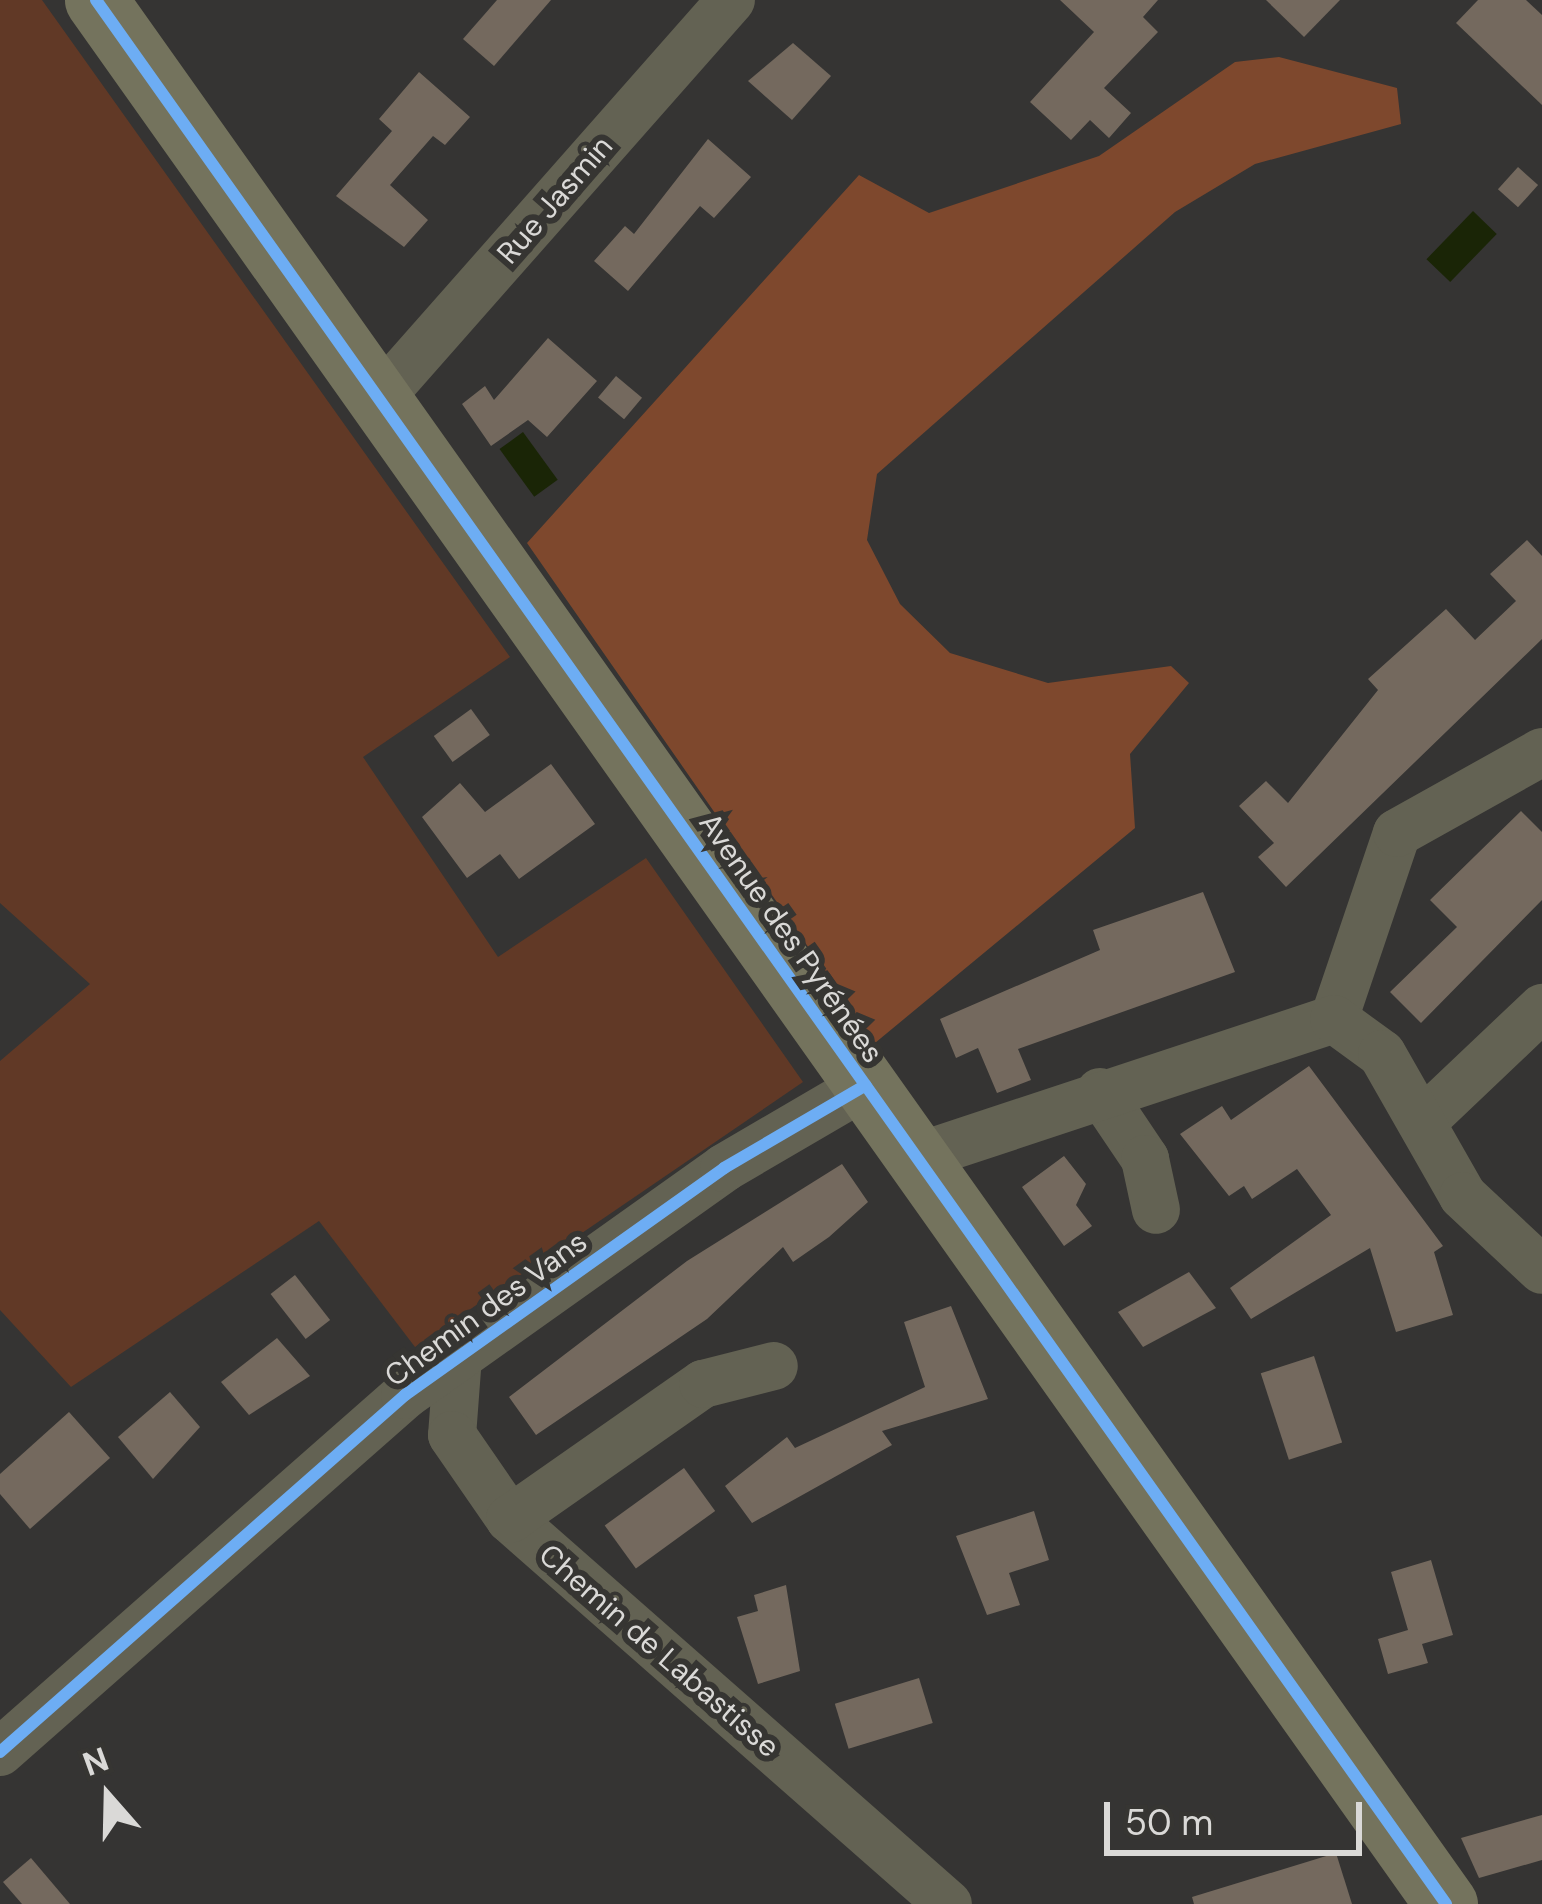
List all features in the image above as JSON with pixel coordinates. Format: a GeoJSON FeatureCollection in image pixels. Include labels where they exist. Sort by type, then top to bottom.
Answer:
{"type":"FeatureCollection","features":[{"type":"Feature","properties":{"kind":"main road","name":"Avenue des Pyrénées"},"geometry":{"type":"LineString","coordinates":[[96,0],[1446,1904]]}},
{"type":"Feature","properties":{"kind":"street","name":"Rue Jasmin"},"geometry":{"type":"LineString","coordinates":[[379,399],[731,0]]}},
{"type":"Feature","properties":{"kind":"street"},"geometry":{"type":"LineString","coordinates":[[1334,1019],[1397,832],[1542,752]]}},
{"type":"Feature","properties":{"kind":"street"},"geometry":{"type":"LineString","coordinates":[[1424,1120],[1542,1008]]}},
{"type":"Feature","properties":{"kind":"street"},"geometry":{"type":"LineString","coordinates":[[916,1157],[1100,1092],[1334,1019],[1371,1042],[1424,1120],[1463,1196],[1542,1270]]}},
{"type":"Feature","properties":{"kind":"street","name":"Chemin des Vans"},"geometry":{"type":"LineString","coordinates":[[0,1752],[194,1571],[458,1356],[724,1168],[866,1085]]}},
{"type":"Feature","properties":{"kind":"street"},"geometry":{"type":"LineString","coordinates":[[1100,1092],[1145,1159],[1156,1210]]}},
{"type":"Feature","properties":{"kind":"street","name":"Chemin de Labastisse"},"geometry":{"type":"LineString","coordinates":[[458,1356],[452,1436],[510,1519],[948,1904]]}},
{"type":"Feature","properties":{"kind":"street"},"geometry":{"type":"LineString","coordinates":[[510,1519],[703,1384],[774,1366]]}},
{"type":"Feature","properties":{"kind":"shaded area"},"geometry":{"type":"Polygon","coordinates":[[[0,0],[42,0],[510,657],[363,757],[498,957],[646,858],[803,1082],[415,1347],[319,1221],[71,1387],[0,1310],[0,1061],[90,984],[0,903],[0,0]]]}},
{"type":"Feature","properties":{"kind":"shaded area"},"geometry":{"type":"Polygon","coordinates":[[[1279,57],[1397,88],[1401,124],[1255,164],[1175,212],[877,474],[867,540],[900,604],[950,653],[1048,683],[1171,666],[1189,683],[1130,754],[1135,828],[875,1043],[527,543],[859,175],[929,213],[1099,156],[1235,62],[1279,57]]]}},
{"type":"Feature","properties":{"kind":"shaded area"},"geometry":{"type":"Polygon","coordinates":[[[1473,211],[1497,234],[1450,282],[1426,259],[1473,211]]]}},
{"type":"Feature","properties":{"kind":"shaded area"},"geometry":{"type":"Polygon","coordinates":[[[523,432],[558,480],[534,497],[500,449],[523,432]]]}},
{"type":"Feature","properties":{"kind":"building"},"geometry":{"type":"Polygon","coordinates":[[[497,0],[551,0],[494,66],[463,39],[497,0]]]}},
{"type":"Feature","properties":{"kind":"building"},"geometry":{"type":"Polygon","coordinates":[[[1060,0],[1158,0],[1143,17],[1158,32],[1104,88],[1131,113],[1109,138],[1090,120],[1071,140],[1030,102],[1094,32],[1060,0]]]}},
{"type":"Feature","properties":{"kind":"building"},"geometry":{"type":"Polygon","coordinates":[[[1266,0],[1340,0],[1304,37],[1266,0]]]}},
{"type":"Feature","properties":{"kind":"building"},"geometry":{"type":"Polygon","coordinates":[[[1478,0],[1526,0],[1542,15],[1542,105],[1456,23],[1478,0]]]}},
{"type":"Feature","properties":{"kind":"building"},"geometry":{"type":"Polygon","coordinates":[[[793,43],[831,76],[792,120],[748,81],[793,43]]]}},
{"type":"Feature","properties":{"kind":"building"},"geometry":{"type":"Polygon","coordinates":[[[419,72],[470,117],[445,145],[433,136],[390,185],[428,220],[404,247],[336,196],[392,131],[379,119],[419,72]]]}},
{"type":"Feature","properties":{"kind":"building"},"geometry":{"type":"Polygon","coordinates":[[[708,139],[751,177],[714,218],[700,206],[628,291],[594,261],[625,226],[634,234],[708,139]]]}},
{"type":"Feature","properties":{"kind":"building"},"geometry":{"type":"Polygon","coordinates":[[[1518,167],[1538,185],[1518,207],[1498,189],[1518,167]]]}},
{"type":"Feature","properties":{"kind":"building"},"geometry":{"type":"Polygon","coordinates":[[[548,338],[597,381],[547,437],[528,420],[491,446],[462,404],[485,386],[494,400],[548,338]]]}},
{"type":"Feature","properties":{"kind":"building"},"geometry":{"type":"Polygon","coordinates":[[[616,376],[642,398],[624,419],[598,397],[616,376]]]}},
{"type":"Feature","properties":{"kind":"building"},"geometry":{"type":"Polygon","coordinates":[[[1527,540],[1542,556],[1542,639],[1286,887],[1258,857],[1274,843],[1239,806],[1266,781],[1288,803],[1378,690],[1368,679],[1446,609],[1475,640],[1516,601],[1490,574],[1527,540]]]}},
{"type":"Feature","properties":{"kind":"building"},"geometry":{"type":"Polygon","coordinates":[[[471,709],[490,735],[453,762],[434,736],[471,709]]]}},
{"type":"Feature","properties":{"kind":"building"},"geometry":{"type":"Polygon","coordinates":[[[551,764],[595,824],[519,879],[500,854],[467,878],[422,817],[460,783],[485,812],[551,764]]]}},
{"type":"Feature","properties":{"kind":"building"},"geometry":{"type":"Polygon","coordinates":[[[1521,811],[1542,832],[1542,900],[1421,1023],[1390,992],[1457,927],[1430,900],[1521,811]]]}},
{"type":"Feature","properties":{"kind":"building"},"geometry":{"type":"Polygon","coordinates":[[[1203,892],[1235,972],[1018,1049],[1031,1080],[997,1093],[978,1048],[956,1058],[940,1019],[1100,950],[1093,930],[1203,892]]]}},
{"type":"Feature","properties":{"kind":"building"},"geometry":{"type":"Polygon","coordinates":[[[1309,1066],[1443,1246],[1434,1252],[1453,1315],[1396,1332],[1370,1248],[1251,1319],[1230,1288],[1331,1215],[1297,1169],[1252,1199],[1244,1186],[1229,1196],[1180,1134],[1222,1106],[1231,1120],[1309,1066]]]}},
{"type":"Feature","properties":{"kind":"building"},"geometry":{"type":"Polygon","coordinates":[[[1064,1156],[1086,1184],[1076,1205],[1092,1226],[1064,1246],[1022,1187],[1064,1156]]]}},
{"type":"Feature","properties":{"kind":"building"},"geometry":{"type":"Polygon","coordinates":[[[842,1164],[868,1202],[829,1237],[793,1262],[783,1247],[707,1319],[536,1435],[509,1397],[687,1261],[842,1164]]]}},
{"type":"Feature","properties":{"kind":"building"},"geometry":{"type":"Polygon","coordinates":[[[1189,1272],[1216,1308],[1143,1347],[1118,1312],[1189,1272]]]}},
{"type":"Feature","properties":{"kind":"building"},"geometry":{"type":"Polygon","coordinates":[[[295,1275],[330,1320],[306,1339],[271,1294],[295,1275]]]}},
{"type":"Feature","properties":{"kind":"building"},"geometry":{"type":"Polygon","coordinates":[[[951,1306],[988,1399],[882,1431],[892,1445],[752,1523],[725,1486],[787,1437],[795,1448],[925,1387],[904,1322],[951,1306]]]}},
{"type":"Feature","properties":{"kind":"building"},"geometry":{"type":"Polygon","coordinates":[[[277,1338],[310,1376],[249,1415],[221,1382],[277,1338]]]}},
{"type":"Feature","properties":{"kind":"building"},"geometry":{"type":"Polygon","coordinates":[[[1314,1356],[1342,1443],[1289,1460],[1261,1373],[1314,1356]]]}},
{"type":"Feature","properties":{"kind":"building"},"geometry":{"type":"Polygon","coordinates":[[[170,1392],[200,1427],[153,1479],[118,1437],[170,1392]]]}},
{"type":"Feature","properties":{"kind":"building"},"geometry":{"type":"Polygon","coordinates":[[[69,1412],[110,1458],[30,1529],[0,1494],[0,1474],[69,1412]]]}},
{"type":"Feature","properties":{"kind":"building"},"geometry":{"type":"Polygon","coordinates":[[[684,1468],[715,1511],[636,1568],[605,1526],[684,1468]]]}},
{"type":"Feature","properties":{"kind":"building"},"geometry":{"type":"Polygon","coordinates":[[[1034,1511],[1049,1560],[1009,1573],[1020,1605],[987,1615],[956,1536],[1034,1511]]]}},
{"type":"Feature","properties":{"kind":"building"},"geometry":{"type":"Polygon","coordinates":[[[1431,1560],[1453,1635],[1422,1644],[1428,1663],[1388,1674],[1378,1639],[1408,1630],[1391,1572],[1431,1560]]]}},
{"type":"Feature","properties":{"kind":"building"},"geometry":{"type":"Polygon","coordinates":[[[786,1585],[800,1671],[758,1684],[737,1617],[758,1611],[754,1595],[786,1585]]]}},
{"type":"Feature","properties":{"kind":"building"},"geometry":{"type":"Polygon","coordinates":[[[919,1678],[933,1723],[849,1749],[835,1704],[919,1678]]]}},
{"type":"Feature","properties":{"kind":"building"},"geometry":{"type":"Polygon","coordinates":[[[1542,1815],[1542,1860],[1479,1878],[1461,1838],[1542,1815]]]}},
{"type":"Feature","properties":{"kind":"building"},"geometry":{"type":"Polygon","coordinates":[[[1336,1853],[1352,1904],[1194,1904],[1192,1897],[1336,1853]]]}},
{"type":"Feature","properties":{"kind":"building"},"geometry":{"type":"Polygon","coordinates":[[[31,1858],[70,1904],[22,1904],[3,1882],[31,1858]]]}},
{"type":"Feature","properties":{"kind":"cycle path"},"geometry":{"type":"LineString","coordinates":[[96,0],[1446,1904]]}},
{"type":"Feature","properties":{"kind":"cycle path"},"geometry":{"type":"LineString","coordinates":[[0,1752],[405,1395],[724,1168],[866,1085]]}}]}
